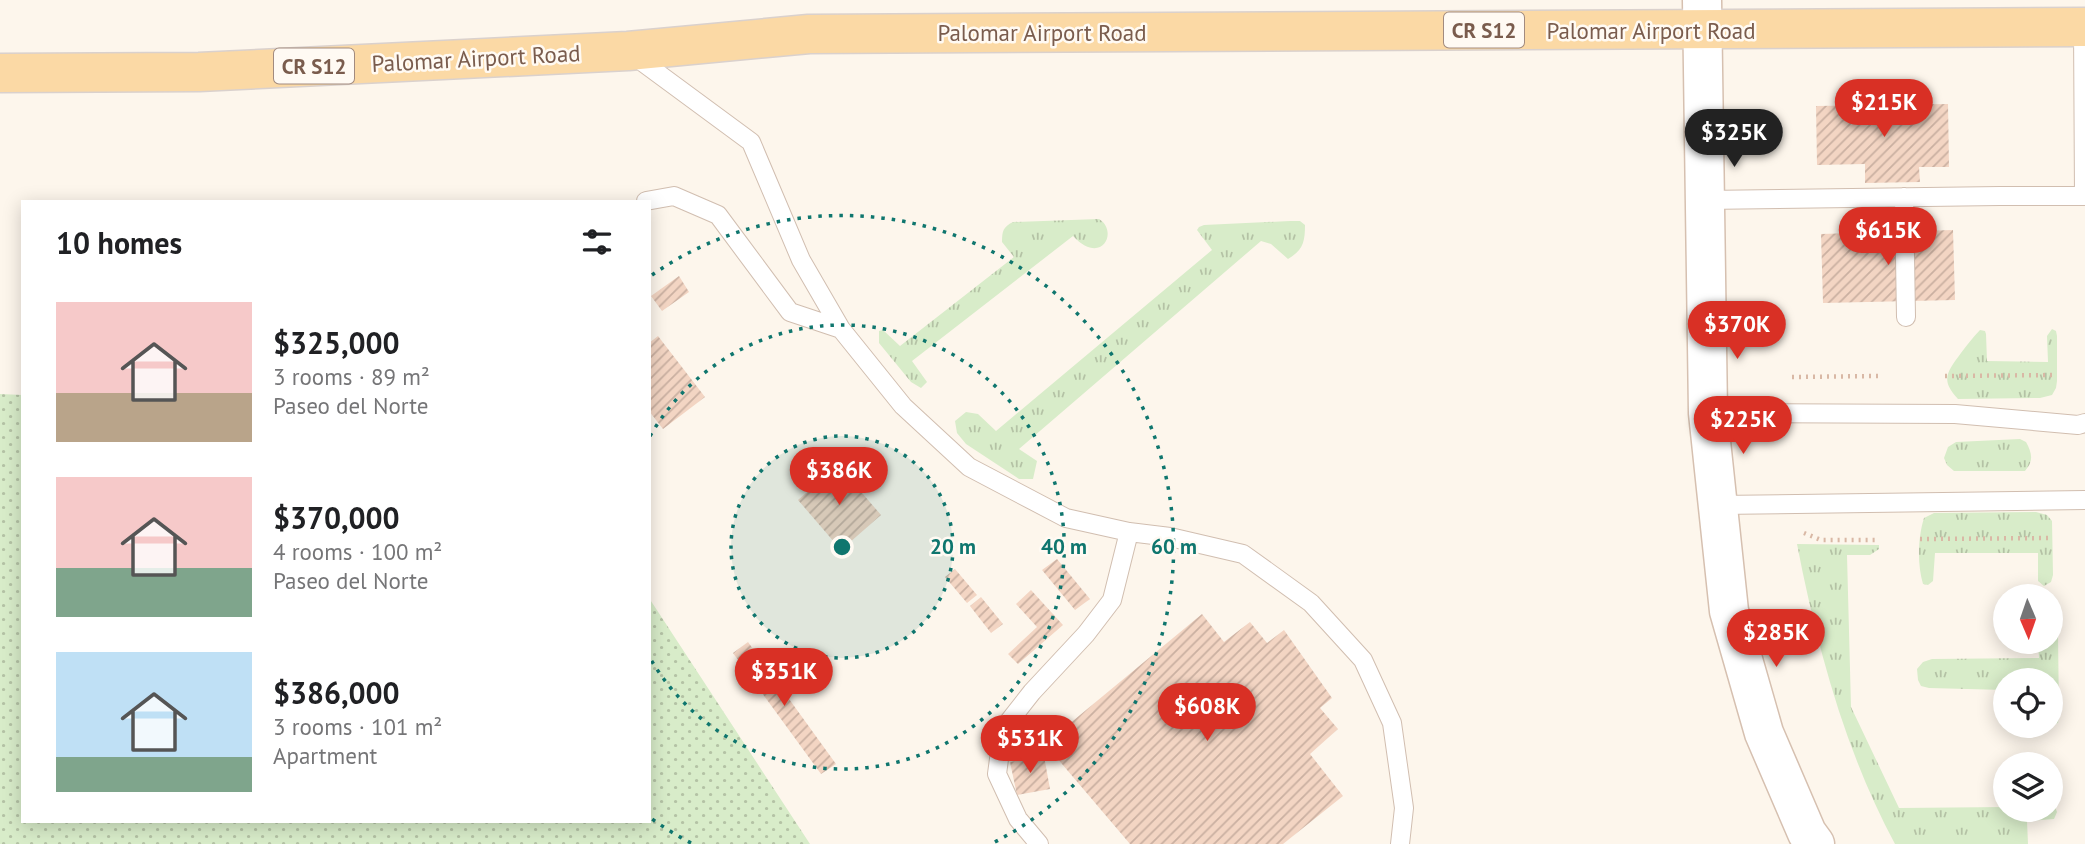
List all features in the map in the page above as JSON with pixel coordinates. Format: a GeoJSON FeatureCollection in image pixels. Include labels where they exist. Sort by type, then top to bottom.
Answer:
{"type":"FeatureCollection","features":[{"type":"Feature","properties":{"kind":"main road","name":"Palomar Airport Road"},"geometry":{"type":"LineString","coordinates":[[0,73],[199,72],[628,51],[809,34],[1702,15],[2084,27]]}},
{"type":"Feature","properties":{"kind":"main road"},"geometry":{"type":"LineString","coordinates":[[1702,15],[1708,413],[1729,611],[1764,733],[1807,833],[1815,844]]}},
{"type":"Feature","properties":{"kind":"lane"},"geometry":{"type":"LineString","coordinates":[[1704,200],[2084,196],[2084,27]]}},
{"type":"Feature","properties":{"kind":"lane"},"geometry":{"type":"LineString","coordinates":[[628,51],[751,142],[801,260],[841,330],[903,406],[969,467],[1066,518],[1129,532],[1170,537],[1243,554],[1311,603],[1363,660],[1392,723],[1404,808],[1400,844]]}},
{"type":"Feature","properties":{"kind":"lane"},"geometry":{"type":"LineString","coordinates":[[651,200],[674,196],[718,215],[790,312],[841,330]]}},
{"type":"Feature","properties":{"kind":"lane"},"geometry":{"type":"LineString","coordinates":[[1905,197],[1906,317]]}},
{"type":"Feature","properties":{"kind":"lane"},"geometry":{"type":"LineString","coordinates":[[1708,413],[1955,414],[2078,425],[2085,423]]}},
{"type":"Feature","properties":{"kind":"lane"},"geometry":{"type":"LineString","coordinates":[[1718,505],[2085,500]]}},
{"type":"Feature","properties":{"kind":"lane"},"geometry":{"type":"LineString","coordinates":[[1039,844],[1018,819],[997,775],[1003,729],[1112,600],[1129,532]]}},
{"type":"Feature","properties":{"kind":"path"},"geometry":{"type":"LineString","coordinates":[[1945,376],[2057,375]]}},
{"type":"Feature","properties":{"kind":"path"},"geometry":{"type":"LineString","coordinates":[[1792,377],[1879,376]]}},
{"type":"Feature","properties":{"kind":"path"},"geometry":{"type":"LineString","coordinates":[[1796,530],[1821,540],[1879,540]]}},
{"type":"Feature","properties":{"kind":"path"},"geometry":{"type":"LineString","coordinates":[[1920,540],[2053,538]]}},
{"type":"Feature","properties":{"kind":"green space"},"geometry":{"type":"Polygon","coordinates":[[[1099,219],[1105,224],[1107,231],[1104,244],[1092,248],[1083,245],[1073,236],[912,361],[927,382],[921,388],[911,382],[879,343],[879,331],[883,330],[900,346],[1014,257],[1002,242],[1005,228],[1013,222],[1099,219]]]}},
{"type":"Feature","properties":{"kind":"green space"},"geometry":{"type":"Polygon","coordinates":[[[1300,221],[1305,225],[1304,236],[1302,245],[1293,256],[1288,259],[1271,244],[1261,241],[1019,449],[1037,461],[1033,479],[1019,479],[966,444],[957,433],[955,421],[966,412],[978,414],[996,431],[1212,250],[1197,230],[1199,227],[1300,221]]]}},
{"type":"Feature","properties":{"kind":"green space"},"geometry":{"type":"Polygon","coordinates":[[[2052,329],[2057,336],[2057,381],[2052,395],[2040,398],[1958,399],[1952,392],[1947,381],[1949,371],[1980,330],[1986,334],[1987,361],[2048,362],[2047,336],[2052,329]]]}},
{"type":"Feature","properties":{"kind":"green space"},"geometry":{"type":"Polygon","coordinates":[[[0,394],[21,395],[21,823],[651,823],[651,601],[810,844],[0,844],[0,394]]]}},
{"type":"Feature","properties":{"kind":"green space"},"geometry":{"type":"Polygon","coordinates":[[[2020,439],[2026,442],[2031,453],[2030,464],[2025,471],[1954,471],[1944,458],[1948,447],[1956,442],[2020,439]]]}},
{"type":"Feature","properties":{"kind":"green space"},"geometry":{"type":"Polygon","coordinates":[[[2036,512],[2047,515],[2052,521],[2051,582],[2042,584],[2038,581],[2038,553],[1935,553],[1933,581],[1928,585],[1923,584],[1920,534],[1924,518],[1934,513],[2036,512]]]}},
{"type":"Feature","properties":{"kind":"green space"},"geometry":{"type":"Polygon","coordinates":[[[1797,544],[1879,545],[1879,549],[1870,555],[1847,555],[1851,707],[1899,808],[1993,807],[1993,822],[2027,822],[2028,844],[1895,844],[1877,809],[1847,735],[1814,621],[1797,544]]]}},
{"type":"Feature","properties":{"kind":"green space"},"geometry":{"type":"Polygon","coordinates":[[[2039,654],[2058,654],[2058,668],[1993,668],[1993,690],[1929,688],[1921,686],[1918,680],[1917,669],[1923,662],[1932,659],[2039,658],[2039,654]]]}},
{"type":"Feature","properties":{"kind":"building"},"geometry":{"type":"Polygon","coordinates":[[[1948,104],[1949,167],[1919,167],[1920,182],[1865,183],[1865,164],[1817,165],[1816,106],[1948,104]]]}},
{"type":"Feature","properties":{"kind":"building"},"geometry":{"type":"Polygon","coordinates":[[[1953,230],[1955,300],[1823,303],[1821,234],[1953,230]]]}},
{"type":"Feature","properties":{"kind":"building"},"geometry":{"type":"Polygon","coordinates":[[[679,276],[689,292],[662,311],[651,296],[679,276]]]}},
{"type":"Feature","properties":{"kind":"building"},"geometry":{"type":"Polygon","coordinates":[[[658,336],[705,397],[663,429],[651,414],[651,341],[658,336]]]}},
{"type":"Feature","properties":{"kind":"building"},"geometry":{"type":"Polygon","coordinates":[[[838,465],[881,515],[841,550],[798,500],[838,465]]]}},
{"type":"Feature","properties":{"kind":"building"},"geometry":{"type":"Polygon","coordinates":[[[1057,559],[1090,599],[1075,610],[1042,570],[1057,559]]]}},
{"type":"Feature","properties":{"kind":"building"},"geometry":{"type":"Polygon","coordinates":[[[955,569],[977,595],[967,603],[945,577],[955,569]]]}},
{"type":"Feature","properties":{"kind":"building"},"geometry":{"type":"Polygon","coordinates":[[[1031,590],[1063,625],[1018,664],[1008,654],[1037,627],[1016,604],[1031,590]]]}},
{"type":"Feature","properties":{"kind":"building"},"geometry":{"type":"Polygon","coordinates":[[[981,597],[1003,624],[991,633],[970,606],[981,597]]]}},
{"type":"Feature","properties":{"kind":"building"},"geometry":{"type":"Polygon","coordinates":[[[1202,614],[1224,642],[1250,622],[1267,643],[1284,630],[1332,698],[1320,708],[1338,729],[1310,754],[1343,796],[1283,844],[1130,844],[1045,744],[1202,614]]]}},
{"type":"Feature","properties":{"kind":"building"},"geometry":{"type":"Polygon","coordinates":[[[748,642],[836,764],[821,774],[733,653],[748,642]]]}},
{"type":"Feature","properties":{"kind":"building"},"geometry":{"type":"Polygon","coordinates":[[[1044,756],[1050,789],[1017,795],[1010,762],[1044,756]]]}}]}
